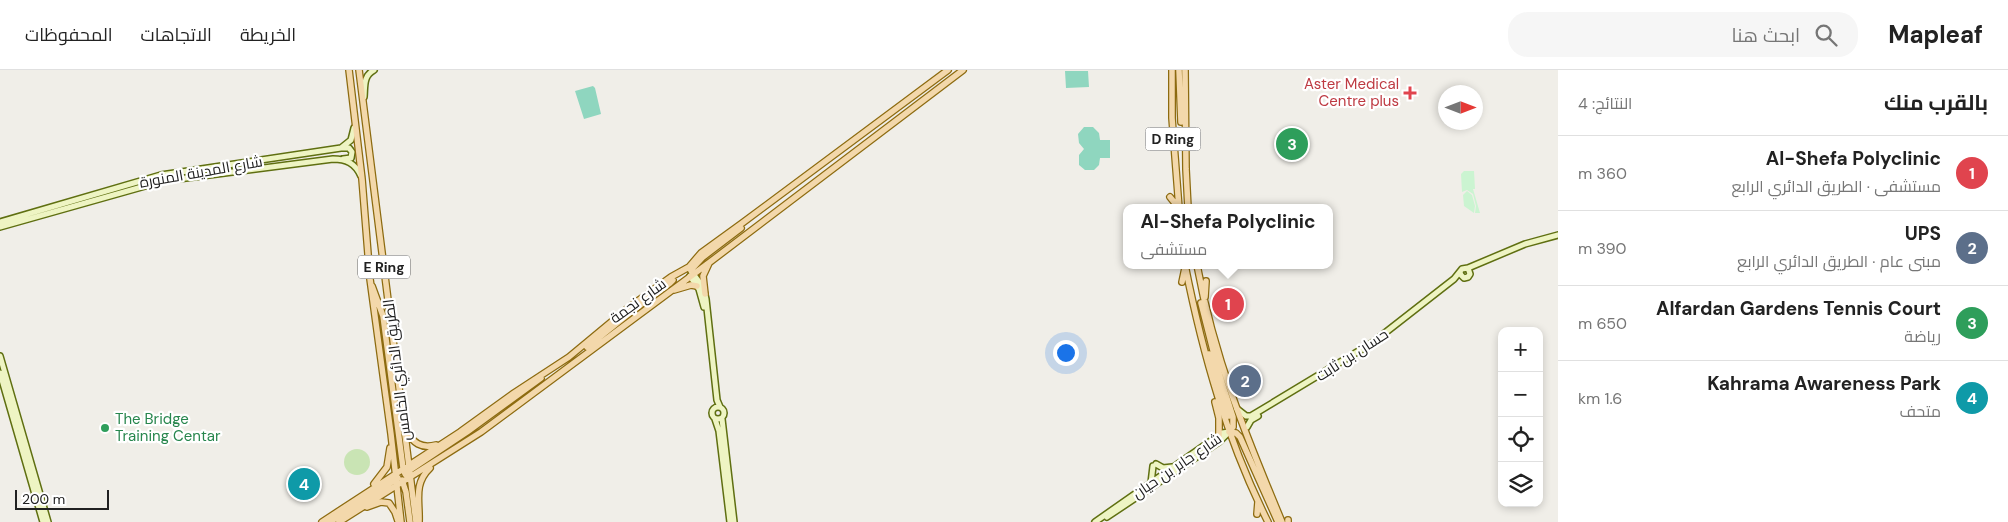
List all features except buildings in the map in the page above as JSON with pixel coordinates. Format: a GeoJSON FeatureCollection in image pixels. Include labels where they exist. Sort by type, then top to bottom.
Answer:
{"type":"FeatureCollection","features":[{"type":"Feature","properties":{"kind":"main road","name":"الطريق الدائري الخامس"},"geometry":{"type":"LineString","coordinates":[[349,70],[362,179],[370,279],[391,434],[417,522]]}},
{"type":"Feature","properties":{"kind":"main road","name":"الطريق الدائري الخامس"},"geometry":{"type":"LineString","coordinates":[[359,70],[405,428],[400,522]]}},
{"type":"Feature","properties":{"kind":"main road","name":"شارع نجمة"},"geometry":{"type":"LineString","coordinates":[[322,522],[368,491],[436,461],[481,432],[666,294],[690,272],[701,253],[948,70]]}},
{"type":"Feature","properties":{"kind":"main road","name":"شارع نجمة"},"geometry":{"type":"LineString","coordinates":[[339,522],[360,508],[441,444],[582,347],[616,317],[671,276],[690,272],[709,263],[963,70]]}},
{"type":"Feature","properties":{"kind":"main road","name":"D Ring"},"geometry":{"type":"LineString","coordinates":[[1172,70],[1172,118],[1178,204]]}},
{"type":"Feature","properties":{"kind":"main road"},"geometry":{"type":"LineString","coordinates":[[1179,70],[1180,110],[1185,139]]}},
{"type":"Feature","properties":{"kind":"main road","name":"D Ring"},"geometry":{"type":"LineString","coordinates":[[1184,70],[1188,204]]}},
{"type":"Feature","properties":{"kind":"main road"},"geometry":{"type":"LineString","coordinates":[[690,272],[703,257],[783,195],[785,191]]}},
{"type":"Feature","properties":{"kind":"main road"},"geometry":{"type":"LineString","coordinates":[[1170,197],[1175,204]]}},
{"type":"Feature","properties":{"kind":"main road"},"geometry":{"type":"LineString","coordinates":[[705,294],[703,276],[709,263],[704,263],[705,258],[725,240]]}},
{"type":"Feature","properties":{"kind":"main road"},"geometry":{"type":"LineString","coordinates":[[1182,282],[1185,269]]}},
{"type":"Feature","properties":{"kind":"main road"},"geometry":{"type":"LineString","coordinates":[[1187,269],[1201,337],[1216,395],[1234,447],[1268,522]]}},
{"type":"Feature","properties":{"kind":"main road"},"geometry":{"type":"LineString","coordinates":[[1198,269],[1205,306],[1234,411],[1233,427],[1229,432]]}},
{"type":"Feature","properties":{"kind":"main road"},"geometry":{"type":"LineString","coordinates":[[574,362],[585,348],[670,283],[672,280],[671,276]]}},
{"type":"Feature","properties":{"kind":"main road"},"geometry":{"type":"LineString","coordinates":[[370,279],[383,316],[410,522]]}},
{"type":"Feature","properties":{"kind":"main road"},"geometry":{"type":"LineString","coordinates":[[1205,306],[1206,281]]}},
{"type":"Feature","properties":{"kind":"main road"},"geometry":{"type":"LineString","coordinates":[[666,294],[688,286],[698,286]]}},
{"type":"Feature","properties":{"kind":"main road"},"geometry":{"type":"LineString","coordinates":[[1202,292],[1201,306],[1218,370],[1256,462],[1286,521]]}},
{"type":"Feature","properties":{"kind":"main road"},"geometry":{"type":"LineString","coordinates":[[1201,337],[1206,346],[1227,414],[1229,416],[1234,411]]}},
{"type":"Feature","properties":{"kind":"main road"},"geometry":{"type":"LineString","coordinates":[[1202,366],[1210,373]]}},
{"type":"Feature","properties":{"kind":"main road"},"geometry":{"type":"LineString","coordinates":[[330,522],[467,432],[549,371]]}},
{"type":"Feature","properties":{"kind":"main road"},"geometry":{"type":"LineString","coordinates":[[1216,395],[1215,403],[1219,418],[1219,436]]}},
{"type":"Feature","properties":{"kind":"main road"},"geometry":{"type":"LineString","coordinates":[[405,428],[410,438],[418,445],[428,447],[441,444]]}},
{"type":"Feature","properties":{"kind":"main road"},"geometry":{"type":"LineString","coordinates":[[1229,432],[1236,433],[1240,437],[1278,522]]}},
{"type":"Feature","properties":{"kind":"main road"},"geometry":{"type":"LineString","coordinates":[[368,491],[386,467],[390,458],[391,434]]}},
{"type":"Feature","properties":{"kind":"main road"},"geometry":{"type":"LineString","coordinates":[[1234,447],[1236,443],[1240,445],[1264,501],[1273,511]]}},
{"type":"Feature","properties":{"kind":"main road"},"geometry":{"type":"LineString","coordinates":[[417,522],[419,484],[424,474],[436,461]]}},
{"type":"Feature","properties":{"kind":"main road"},"geometry":{"type":"LineString","coordinates":[[1239,475],[1248,480]]}},
{"type":"Feature","properties":{"kind":"main road"},"geometry":{"type":"LineString","coordinates":[[360,508],[381,502],[389,503],[400,522]]}},
{"type":"Feature","properties":{"kind":"main road"},"geometry":{"type":"LineString","coordinates":[[1257,514],[1258,502]]}},
{"type":"Feature","properties":{"kind":"street"},"geometry":{"type":"LineString","coordinates":[[364,106],[365,79],[374,70]]}},
{"type":"Feature","properties":{"kind":"street"},"geometry":{"type":"LineString","coordinates":[[341,148],[353,136],[355,118]]}},
{"type":"Feature","properties":{"kind":"street"},"geometry":{"type":"LineString","coordinates":[[341,148],[349,148],[352,152],[350,158],[342,159]]}},
{"type":"Feature","properties":{"kind":"street","name":"شارع المدينة المنورة"},"geometry":{"type":"LineString","coordinates":[[0,222],[168,174],[341,148]]}},
{"type":"Feature","properties":{"kind":"street","name":"شارع المدينة المنورة"},"geometry":{"type":"LineString","coordinates":[[0,227],[163,181],[324,159],[342,159]]}},
{"type":"Feature","properties":{"kind":"street"},"geometry":{"type":"LineString","coordinates":[[342,159],[354,165],[362,179]]}},
{"type":"Feature","properties":{"kind":"street"},"geometry":{"type":"LineString","coordinates":[[1463,278],[1460,272],[1464,268],[1469,271],[1525,244],[1558,235]]}},
{"type":"Feature","properties":{"kind":"street","name":"حسان بن ثابت"},"geometry":{"type":"LineString","coordinates":[[1248,427],[1253,419],[1372,347],[1457,280],[1468,278],[1469,271]]}},
{"type":"Feature","properties":{"kind":"street"},"geometry":{"type":"LineString","coordinates":[[690,272],[702,296],[715,403],[712,413],[719,431],[732,522]]}},
{"type":"Feature","properties":{"kind":"street"},"geometry":{"type":"LineString","coordinates":[[690,272],[705,294],[717,400],[724,411],[722,419],[732,522]]}},
{"type":"Feature","properties":{"kind":"street","name":"حسان بن ثابت"},"geometry":{"type":"LineString","coordinates":[[1234,411],[1251,416],[1334,368],[1387,333],[1460,272]]}},
{"type":"Feature","properties":{"kind":"street"},"geometry":{"type":"LineString","coordinates":[[0,356],[48,522]]}},
{"type":"Feature","properties":{"kind":"street"},"geometry":{"type":"LineString","coordinates":[[0,364],[8,392],[12,397]]}},
{"type":"Feature","properties":{"kind":"street"},"geometry":{"type":"LineString","coordinates":[[0,373],[43,522]]}},
{"type":"Feature","properties":{"kind":"street"},"geometry":{"type":"LineString","coordinates":[[713,410],[720,407]]}},
{"type":"Feature","properties":{"kind":"street"},"geometry":{"type":"LineString","coordinates":[[715,419],[722,419]]}},
{"type":"Feature","properties":{"kind":"street","name":"شارع جابر بن حيان"},"geometry":{"type":"LineString","coordinates":[[1095,522],[1219,436],[1229,432]]}},
{"type":"Feature","properties":{"kind":"street","name":"شارع جابر بن حيان"},"geometry":{"type":"LineString","coordinates":[[1100,522],[1219,442],[1229,432]]}},
{"type":"Feature","properties":{"kind":"street"},"geometry":{"type":"LineString","coordinates":[[1151,482],[1154,465],[1163,468],[1174,467]]}},
{"type":"Feature","properties":{"kind":"green space"},"geometry":{"type":"Polygon","coordinates":[[[1065,71],[1088,71],[1089,87],[1066,88],[1065,71]]]}},
{"type":"Feature","properties":{"kind":"green space"},"geometry":{"type":"Polygon","coordinates":[[[593,86],[601,114],[584,119],[575,91],[593,86]]]}},
{"type":"Feature","properties":{"kind":"green space"},"geometry":{"type":"Polygon","coordinates":[[[1084,127],[1093,127],[1099,133],[1100,140],[1110,140],[1110,158],[1100,158],[1099,165],[1094,170],[1085,170],[1079,165],[1079,155],[1084,149],[1079,143],[1078,134],[1084,127]]]}},
{"type":"Feature","properties":{"kind":"green space"},"geometry":{"type":"Polygon","coordinates":[[[1464,171],[1474,171],[1475,189],[1473,189],[1480,213],[1475,213],[1476,206],[1473,194],[1467,190],[1462,192],[1461,174],[1464,171]]]}},
{"type":"Feature","properties":{"kind":"green space"},"geometry":{"type":"Polygon","coordinates":[[[1467,191],[1472,195],[1475,206],[1474,213],[1464,206],[1463,195],[1467,191]]]}},
{"type":"Feature","properties":{"kind":"green space"},"geometry":{"type":"Polygon","coordinates":[[[357,449],[366,453],[370,462],[366,471],[357,475],[348,471],[344,462],[348,453],[357,449]]]}},
{"type":"Feature","properties":{"kind":"place","name":"Aster Medical Centre plus"},"geometry":{"type":"Point","coordinates":[1410,93]}},
{"type":"Feature","properties":{"kind":"place","name":"Alfardan Gardens Tennis Court"},"geometry":{"type":"Point","coordinates":[1292,144]}},
{"type":"Feature","properties":{"kind":"place","name":"Al-Shefa Polyclinic"},"geometry":{"type":"Point","coordinates":[1228,304]}},
{"type":"Feature","properties":{"kind":"place","name":"UPS"},"geometry":{"type":"Point","coordinates":[1245,381]}},
{"type":"Feature","properties":{"kind":"place","name":"The Bridge Training Centar"},"geometry":{"type":"Point","coordinates":[105,428]}},
{"type":"Feature","properties":{"kind":"place","name":"Kahrama Awareness Park"},"geometry":{"type":"Point","coordinates":[304,484]}}]}
